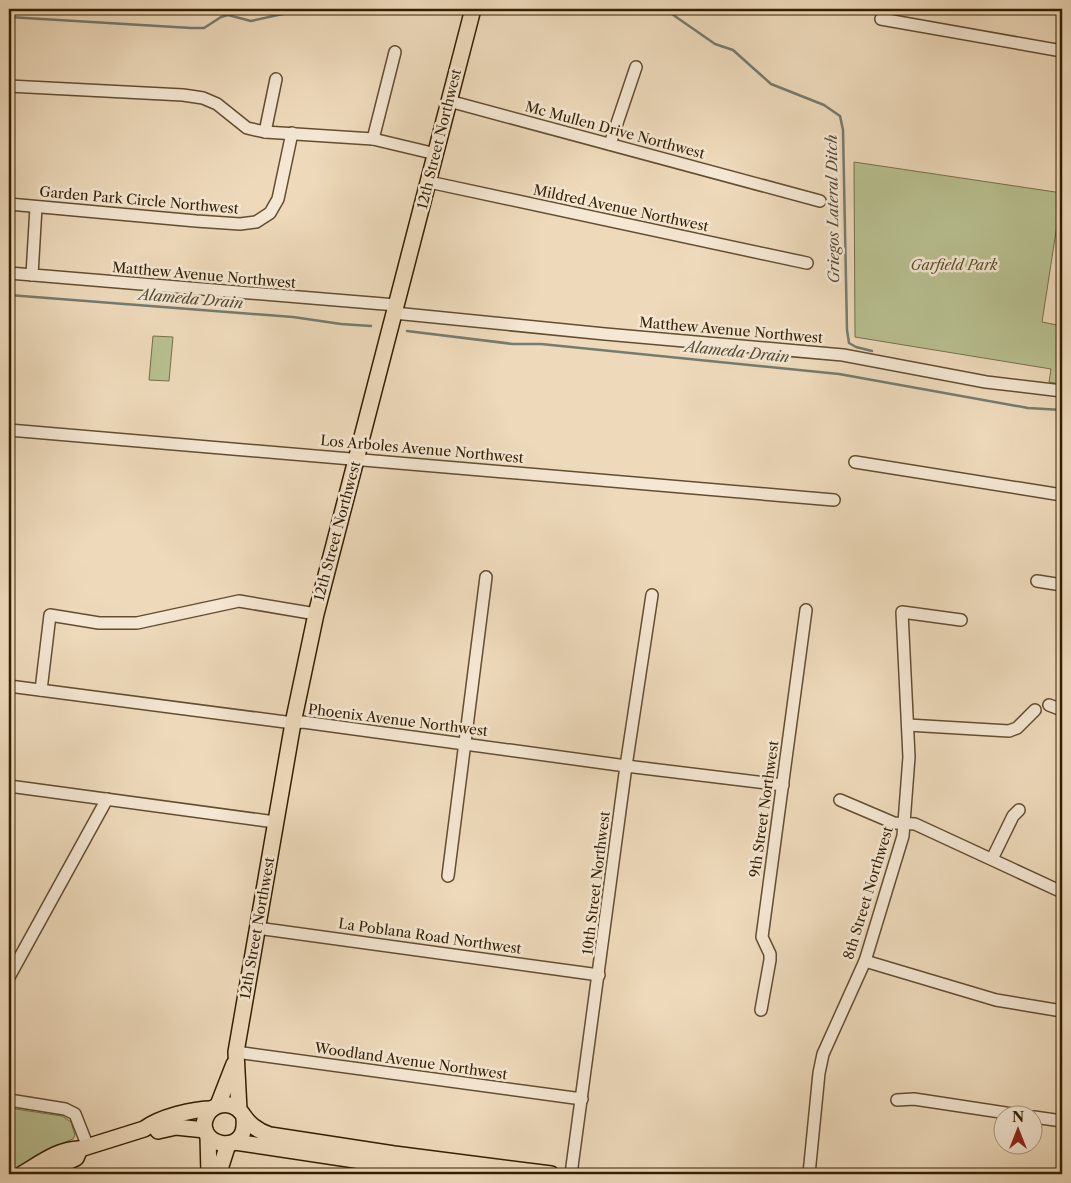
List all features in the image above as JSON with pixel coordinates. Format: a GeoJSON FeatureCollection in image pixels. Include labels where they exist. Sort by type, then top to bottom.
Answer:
{"type":"FeatureCollection","features":[{"type":"Feature","properties":{"kind":"main road","name":"12th Street Northwest"},"geometry":{"type":"LineString","coordinates":[[215,1107],[236,1056],[293,723],[316,614],[473,9]]}},
{"type":"Feature","properties":{"kind":"main road","name":"12th Street Northwest"},"geometry":{"type":"LineString","coordinates":[[236,1056],[242,1115]]}},
{"type":"Feature","properties":{"kind":"main road"},"geometry":{"type":"LineString","coordinates":[[22,1174],[70,1149],[84,1148],[199,1109],[231,1105],[260,1131],[392,1165],[551,1174]]}},
{"type":"Feature","properties":{"kind":"main road"},"geometry":{"type":"LineString","coordinates":[[209,1174],[205,1120],[215,1107]]}},
{"type":"Feature","properties":{"kind":"main road"},"geometry":{"type":"LineString","coordinates":[[220,1174],[224,1157],[232,1143],[243,1132],[242,1115]]}},
{"type":"Feature","properties":{"kind":"main road"},"geometry":{"type":"LineString","coordinates":[[144,1129],[154,1132],[185,1127],[207,1132],[215,1142],[448,1174]]}},
{"type":"Feature","properties":{"kind":"main road"},"geometry":{"type":"LineString","coordinates":[[41,1174],[76,1158],[84,1148]]}},
{"type":"Feature","properties":{"kind":"street"},"geometry":{"type":"LineString","coordinates":[[881,19],[1062,51]]}},
{"type":"Feature","properties":{"kind":"street"},"geometry":{"type":"LineString","coordinates":[[374,139],[395,52]]}},
{"type":"Feature","properties":{"kind":"street"},"geometry":{"type":"LineString","coordinates":[[610,144],[636,67]]}},
{"type":"Feature","properties":{"kind":"street"},"geometry":{"type":"LineString","coordinates":[[265,132],[276,79]]}},
{"type":"Feature","properties":{"kind":"street"},"geometry":{"type":"LineString","coordinates":[[9,86],[183,95],[203,98],[217,104],[247,128],[265,132],[374,139],[436,154]]}},
{"type":"Feature","properties":{"kind":"street","name":"Mc Mullen Drive Northwest"},"geometry":{"type":"LineString","coordinates":[[449,101],[820,201]]}},
{"type":"Feature","properties":{"kind":"street","name":"Garden Park Circle Northwest"},"geometry":{"type":"LineString","coordinates":[[9,204],[214,223],[240,224],[256,222],[270,213],[278,199],[292,134]]}},
{"type":"Feature","properties":{"kind":"street","name":"Mildred Avenue Northwest"},"geometry":{"type":"LineString","coordinates":[[429,182],[807,263]]}},
{"type":"Feature","properties":{"kind":"street"},"geometry":{"type":"LineString","coordinates":[[32,275],[36,207]]}},
{"type":"Feature","properties":{"kind":"street","name":"Matthew Avenue Northwest"},"geometry":{"type":"LineString","coordinates":[[9,273],[395,309],[604,334],[843,355],[986,382],[1062,391]]}},
{"type":"Feature","properties":{"kind":"street","name":"Los Arboles Avenue Northwest"},"geometry":{"type":"LineString","coordinates":[[9,430],[834,500]]}},
{"type":"Feature","properties":{"kind":"street"},"geometry":{"type":"LineString","coordinates":[[855,462],[1062,495]]}},
{"type":"Feature","properties":{"kind":"street"},"geometry":{"type":"LineString","coordinates":[[448,876],[486,577]]}},
{"type":"Feature","properties":{"kind":"street"},"geometry":{"type":"LineString","coordinates":[[1037,580],[1062,585]]}},
{"type":"Feature","properties":{"kind":"street","name":"10th Street Northwest"},"geometry":{"type":"LineString","coordinates":[[571,1174],[626,766],[652,595]]}},
{"type":"Feature","properties":{"kind":"street"},"geometry":{"type":"LineString","coordinates":[[41,690],[50,616],[99,623],[137,623],[239,601],[316,614]]}},
{"type":"Feature","properties":{"kind":"street","name":"9th Street Northwest"},"geometry":{"type":"LineString","coordinates":[[762,1010],[770,954],[762,937],[806,610]]}},
{"type":"Feature","properties":{"kind":"street","name":"8th Street Northwest"},"geometry":{"type":"LineString","coordinates":[[809,1174],[819,1073],[823,1054],[865,961],[900,850],[905,824],[909,757],[902,612],[962,620]]}},
{"type":"Feature","properties":{"kind":"street","name":"Phoenix Avenue Northwest"},"geometry":{"type":"LineString","coordinates":[[9,686],[293,723],[303,722],[783,786]]}},
{"type":"Feature","properties":{"kind":"street"},"geometry":{"type":"LineString","coordinates":[[1049,705],[1062,710]]}},
{"type":"Feature","properties":{"kind":"street"},"geometry":{"type":"LineString","coordinates":[[908,725],[1009,731],[1017,728],[1035,710]]}},
{"type":"Feature","properties":{"kind":"street"},"geometry":{"type":"LineString","coordinates":[[9,786],[276,822]]}},
{"type":"Feature","properties":{"kind":"street"},"geometry":{"type":"LineString","coordinates":[[9,977],[107,799]]}},
{"type":"Feature","properties":{"kind":"street"},"geometry":{"type":"LineString","coordinates":[[840,800],[894,823],[915,824],[1062,892]]}},
{"type":"Feature","properties":{"kind":"street"},"geometry":{"type":"LineString","coordinates":[[992,859],[1013,816],[1019,810]]}},
{"type":"Feature","properties":{"kind":"street","name":"La Poblana Road Northwest"},"geometry":{"type":"LineString","coordinates":[[257,928],[599,975]]}},
{"type":"Feature","properties":{"kind":"street"},"geometry":{"type":"LineString","coordinates":[[865,961],[996,1000],[1062,1011]]}},
{"type":"Feature","properties":{"kind":"street","name":"Woodland Avenue Northwest"},"geometry":{"type":"LineString","coordinates":[[236,1056],[582,1099]]}},
{"type":"Feature","properties":{"kind":"street"},"geometry":{"type":"LineString","coordinates":[[897,1100],[914,1099],[994,1111]]}},
{"type":"Feature","properties":{"kind":"street"},"geometry":{"type":"LineString","coordinates":[[9,1100],[65,1109],[75,1114],[84,1148]]}},
{"type":"Feature","properties":{"kind":"street"},"geometry":{"type":"LineString","coordinates":[[1044,1118],[1062,1121]]}},
{"type":"Feature","properties":{"kind":"green space","name":"Garfield Park"},"geometry":{"type":"Polygon","coordinates":[[[854,162],[1062,193],[1042,322],[1062,326],[1060,384],[1049,382],[1051,369],[855,337],[854,162]]]}},
{"type":"Feature","properties":{"kind":"green space"},"geometry":{"type":"Polygon","coordinates":[[[153,336],[173,337],[169,381],[149,380],[153,336]]]}},
{"type":"Feature","properties":{"kind":"green space"},"geometry":{"type":"Polygon","coordinates":[[[9,1108],[62,1116],[71,1122],[75,1135],[73,1139],[40,1154],[9,1174],[9,1108]]]}},
{"type":"Feature","properties":{"kind":"waterway","name":"Griegos Lateral Ditch"},"geometry":{"type":"LineString","coordinates":[[9,17],[204,28],[221,17],[228,15],[251,21],[306,9]]}},
{"type":"Feature","properties":{"kind":"waterway","name":"Griegos Lateral Ditch"},"geometry":{"type":"LineString","coordinates":[[656,9],[669,12],[715,44],[733,50],[771,84],[824,105],[840,116],[843,130],[847,330],[849,343],[872,351]]}},
{"type":"Feature","properties":{"kind":"waterway","name":"Alameda Drain"},"geometry":{"type":"LineString","coordinates":[[9,295],[293,317],[371,326]]}},
{"type":"Feature","properties":{"kind":"waterway","name":"Alameda Drain"},"geometry":{"type":"LineString","coordinates":[[407,331],[513,344],[541,344],[839,374],[1028,408],[1062,410]]}}]}
